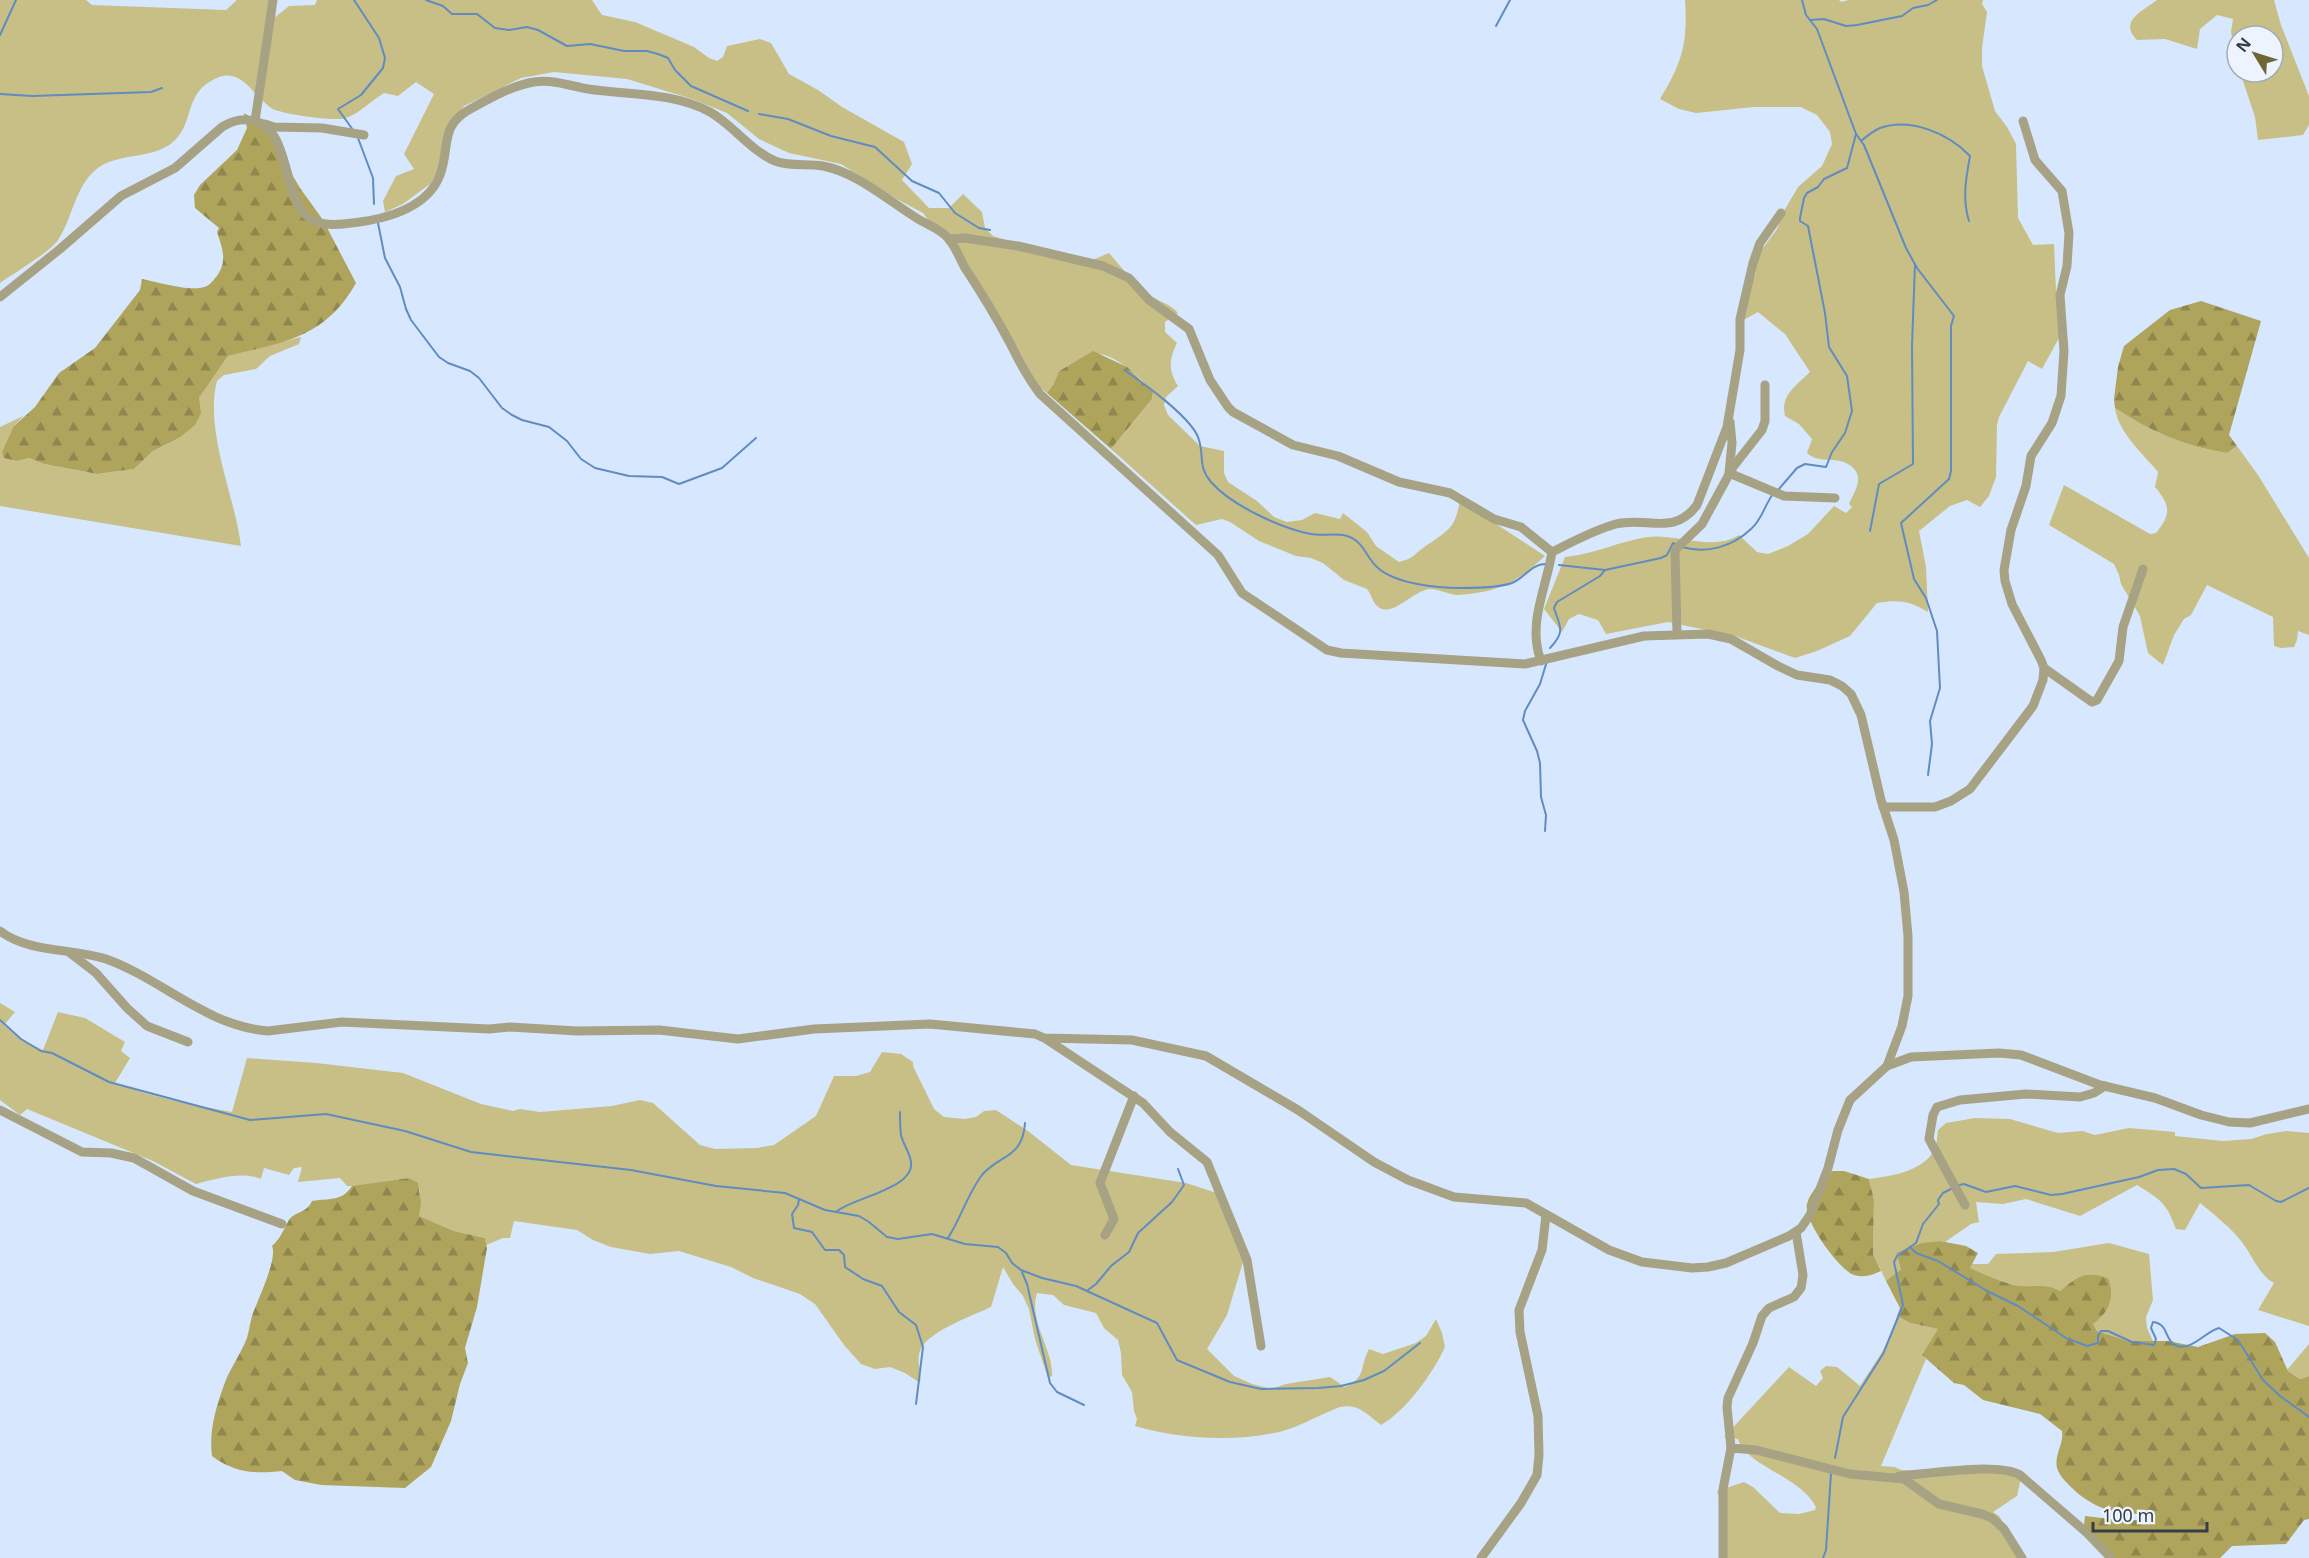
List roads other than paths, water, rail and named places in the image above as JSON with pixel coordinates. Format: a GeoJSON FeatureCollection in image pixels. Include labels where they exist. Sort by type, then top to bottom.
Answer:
{"type":"FeatureCollection","features":[{"type":"Feature","properties":{"kind":"street"},"geometry":{"type":"LineString","coordinates":[[257,121],[273,0]]}},
{"type":"Feature","properties":{"kind":"street"},"geometry":{"type":"LineString","coordinates":[[257,121],[271,131],[277,139],[284,165],[303,211],[317,222],[340,225],[393,215],[423,198],[440,176],[447,133],[454,121],[473,107],[522,85],[548,81],[584,88],[669,98],[708,111],[777,162],[823,166],[837,170],[894,202],[949,239],[1011,345],[1020,367],[1040,394],[1218,555],[1226,564],[1242,593],[1315,643],[1334,652],[1514,664],[1541,661],[1633,638],[1708,634],[1731,639],[1797,675],[1830,680],[1851,694],[1861,715],[1902,874],[1909,967],[1906,1012],[1887,1066]]}},
{"type":"Feature","properties":{"kind":"street"},"geometry":{"type":"LineString","coordinates":[[0,297],[121,196],[175,168],[228,124],[241,120],[257,121],[274,127],[322,128],[364,135]]}},
{"type":"Feature","properties":{"kind":"street"},"geometry":{"type":"LineString","coordinates":[[2023,121],[2036,160],[2062,191],[2068,214],[2069,233],[2067,266],[2060,295],[2064,351],[2061,396],[2052,423],[2031,456],[2026,486],[2011,530],[2004,570],[2005,581],[2012,604],[2044,668],[2092,702],[2097,700],[2119,661],[2123,627],[2143,569]]}},
{"type":"Feature","properties":{"kind":"street"},"geometry":{"type":"LineString","coordinates":[[1552,552],[1616,524],[1632,522],[1671,524],[1690,515],[1701,498],[1729,417],[1740,350],[1740,319],[1753,263],[1764,236],[1781,213]]}},
{"type":"Feature","properties":{"kind":"street"},"geometry":{"type":"LineString","coordinates":[[949,239],[966,238],[1018,246],[1103,266],[1120,273],[1135,283],[1155,305],[1189,329],[1210,380],[1233,412],[1293,445],[1332,454],[1399,482],[1450,493],[1494,519],[1521,527],[1552,552]]}},
{"type":"Feature","properties":{"kind":"street"},"geometry":{"type":"LineString","coordinates":[[1677,634],[1675,550],[1702,524],[1729,473],[1762,430],[1765,422],[1765,385]]}},
{"type":"Feature","properties":{"kind":"street"},"geometry":{"type":"LineString","coordinates":[[1729,417],[1732,443],[1729,473]]}},
{"type":"Feature","properties":{"kind":"street"},"geometry":{"type":"LineString","coordinates":[[1729,473],[1784,496],[1835,498]]}},
{"type":"Feature","properties":{"kind":"street"},"geometry":{"type":"LineString","coordinates":[[1541,661],[1536,649],[1535,624],[1552,552]]}},
{"type":"Feature","properties":{"kind":"street"},"geometry":{"type":"LineString","coordinates":[[1883,807],[1935,807],[1951,801],[1970,789],[2033,706],[2041,687],[2044,668]]}},
{"type":"Feature","properties":{"kind":"street"},"geometry":{"type":"LineString","coordinates":[[0,931],[18,941],[106,960],[147,978],[217,1018],[230,1024],[256,1030],[278,1030],[342,1022],[489,1029],[510,1027],[577,1031],[659,1030],[738,1039],[814,1029],[930,1024],[1035,1034],[1134,1096],[1153,1111],[1170,1132],[1209,1165],[1247,1260],[1261,1346]]}},
{"type":"Feature","properties":{"kind":"street"},"geometry":{"type":"LineString","coordinates":[[65,950],[96,973],[127,1008],[147,1026],[188,1041]]}},
{"type":"Feature","properties":{"kind":"street"},"geometry":{"type":"LineString","coordinates":[[1044,1038],[1132,1040],[1206,1056],[1298,1110],[1374,1162],[1408,1180],[1454,1197],[1526,1203],[1599,1246],[1633,1259],[1692,1268],[1726,1263],[1796,1232],[1810,1215],[1828,1168],[1846,1106],[1855,1093],[1887,1066],[1921,1056],[2013,1053],[2105,1086],[2155,1098],[2201,1115],[2229,1122],[2259,1121],[2309,1109]]}},
{"type":"Feature","properties":{"kind":"street"},"geometry":{"type":"LineString","coordinates":[[1965,1205],[1929,1139],[1933,1115],[1937,1107],[1960,1100],[2032,1094],[2064,1098],[2079,1097],[2094,1093],[2105,1086]]}},
{"type":"Feature","properties":{"kind":"street"},"geometry":{"type":"LineString","coordinates":[[1105,1235],[1114,1219],[1100,1183],[1134,1096]]}},
{"type":"Feature","properties":{"kind":"street"},"geometry":{"type":"LineString","coordinates":[[0,1110],[82,1152],[111,1153],[134,1158],[193,1191],[282,1224]]}},
{"type":"Feature","properties":{"kind":"street"},"geometry":{"type":"LineString","coordinates":[[1481,1558],[1521,1503],[1537,1475],[1538,1416],[1520,1332],[1519,1310],[1542,1250],[1546,1215]]}},
{"type":"Feature","properties":{"kind":"street"},"geometry":{"type":"LineString","coordinates":[[1723,1558],[1723,1489],[1731,1448],[1727,1418],[1728,1398],[1753,1343],[1762,1316],[1768,1308],[1794,1297],[1801,1288],[1803,1275],[1796,1232]]}},
{"type":"Feature","properties":{"kind":"street"},"geometry":{"type":"LineString","coordinates":[[1731,1448],[1756,1450],[1850,1474],[1897,1477],[1967,1470],[2012,1471],[2020,1475],[2085,1532],[2111,1558]]}},
{"type":"Feature","properties":{"kind":"street"},"geometry":{"type":"LineString","coordinates":[[1897,1477],[1908,1481],[1939,1504],[1992,1518],[2004,1529],[2022,1558]]}},
{"type":"Feature","properties":{"kind":"waterway"},"geometry":{"type":"LineString","coordinates":[[0,35],[16,0]]}},
{"type":"Feature","properties":{"kind":"waterway"},"geometry":{"type":"LineString","coordinates":[[353,130],[338,109],[361,95],[383,68],[385,58],[379,38],[354,0]]}},
{"type":"Feature","properties":{"kind":"waterway"},"geometry":{"type":"LineString","coordinates":[[426,0],[443,6],[452,14],[477,14],[495,28],[509,30],[527,27],[538,30],[567,46],[590,44],[624,51],[647,51],[658,54],[668,58],[675,70],[691,86],[748,111]]}},
{"type":"Feature","properties":{"kind":"waterway"},"geometry":{"type":"LineString","coordinates":[[1496,26],[1510,0]]}},
{"type":"Feature","properties":{"kind":"waterway"},"geometry":{"type":"LineString","coordinates":[[1802,0],[1806,15],[1817,29],[1856,134],[1864,145],[1906,248],[1917,268],[1954,316],[1951,326],[1951,471],[1949,479],[1901,523],[1914,579],[1926,598],[1937,631],[1940,688],[1930,721],[1932,744],[1928,775]]}},
{"type":"Feature","properties":{"kind":"waterway"},"geometry":{"type":"LineString","coordinates":[[1810,20],[1824,19],[1846,26],[1857,25],[1902,16],[1913,8],[1928,5],[1937,0]]}},
{"type":"Feature","properties":{"kind":"waterway"},"geometry":{"type":"LineString","coordinates":[[0,94],[32,96],[151,92],[162,88]]}},
{"type":"Feature","properties":{"kind":"waterway"},"geometry":{"type":"LineString","coordinates":[[759,114],[788,119],[831,136],[875,147],[912,181],[939,193],[955,213],[979,228],[990,230]]}},
{"type":"Feature","properties":{"kind":"waterway"},"geometry":{"type":"LineString","coordinates":[[1861,141],[1880,128],[1904,125],[1929,130],[1961,148],[1970,156],[1965,197],[1969,221]]}},
{"type":"Feature","properties":{"kind":"waterway"},"geometry":{"type":"LineString","coordinates":[[1778,490],[1797,468],[1805,464],[1826,467],[1832,452],[1845,433],[1852,411],[1847,376],[1829,347],[1825,313],[1808,226],[1800,221],[1800,218],[1807,193],[1818,187],[1824,179],[1847,168],[1856,134]]}},
{"type":"Feature","properties":{"kind":"waterway"},"geometry":{"type":"LineString","coordinates":[[358,138],[373,178],[374,204]]}},
{"type":"Feature","properties":{"kind":"waterway"},"geometry":{"type":"LineString","coordinates":[[378,223],[385,258],[400,287],[411,320],[439,357],[470,371],[479,378],[502,408],[512,415],[549,427],[567,441],[581,459],[595,468],[629,476],[662,477],[679,484],[722,468],[756,438]]}},
{"type":"Feature","properties":{"kind":"waterway"},"geometry":{"type":"LineString","coordinates":[[1870,531],[1879,484],[1913,464],[1912,346],[1915,264]]}},
{"type":"Feature","properties":{"kind":"waterway"},"geometry":{"type":"LineString","coordinates":[[1124,370],[1178,412],[1195,431],[1199,440],[1204,471],[1211,482],[1231,499],[1258,515],[1299,531],[1353,538],[1378,568],[1395,578],[1417,584],[1461,588],[1502,585],[1514,582],[1532,568],[1545,564]]}},
{"type":"Feature","properties":{"kind":"waterway"},"geometry":{"type":"LineString","coordinates":[[1682,547],[1710,549],[1736,540],[1755,525],[1773,494]]}},
{"type":"Feature","properties":{"kind":"waterway"},"geometry":{"type":"LineString","coordinates":[[1559,565],[1605,570],[1661,558],[1667,555],[1673,543],[1677,545]]}},
{"type":"Feature","properties":{"kind":"waterway"},"geometry":{"type":"LineString","coordinates":[[1550,648],[1560,633],[1560,625],[1554,608],[1557,602],[1600,576],[1605,570]]}},
{"type":"Feature","properties":{"kind":"waterway"},"geometry":{"type":"LineString","coordinates":[[1545,831],[1546,815],[1541,797],[1540,763],[1523,720],[1525,711],[1540,684],[1547,661]]}},
{"type":"Feature","properties":{"kind":"waterway"},"geometry":{"type":"LineString","coordinates":[[0,1020],[21,1039],[41,1051],[52,1053],[109,1082],[250,1120],[326,1114],[405,1131],[471,1152],[631,1170],[716,1186],[785,1193],[825,1210],[859,1216],[887,1237],[898,1239],[932,1234],[965,1244],[998,1247],[1021,1270],[1042,1278],[1076,1286],[1157,1323],[1177,1360],[1230,1382],[1261,1389],[1341,1386],[1364,1380],[1384,1371],[1420,1343]]}},
{"type":"Feature","properties":{"kind":"waterway"},"geometry":{"type":"LineString","coordinates":[[836,1212],[893,1186],[910,1171],[911,1162],[901,1135],[900,1112]]}},
{"type":"Feature","properties":{"kind":"waterway"},"geometry":{"type":"LineString","coordinates":[[948,1238],[977,1182],[989,1168],[1015,1150],[1020,1143],[1025,1123]]}},
{"type":"Feature","properties":{"kind":"waterway"},"geometry":{"type":"LineString","coordinates":[[1088,1290],[1111,1266],[1129,1252],[1138,1233],[1172,1202],[1184,1185],[1178,1169]]}},
{"type":"Feature","properties":{"kind":"waterway"},"geometry":{"type":"LineString","coordinates":[[1959,1185],[1964,1184],[1986,1192],[2015,1186],[2051,1195],[2139,1177],[2158,1170],[2174,1169],[2186,1174],[2201,1188],[2249,1185],[2281,1202],[2309,1188]]}},
{"type":"Feature","properties":{"kind":"waterway"},"geometry":{"type":"LineString","coordinates":[[1835,1458],[1843,1417],[1883,1354],[1903,1305],[1894,1262],[1897,1256],[1916,1243],[1923,1224],[1939,1204],[1938,1200],[1943,1193],[1951,1189]]}},
{"type":"Feature","properties":{"kind":"waterway"},"geometry":{"type":"LineString","coordinates":[[799,1199],[792,1214],[794,1228],[812,1232],[825,1250],[839,1250],[844,1255],[845,1267],[863,1279],[882,1286],[899,1312],[916,1325],[923,1347],[916,1404]]}},
{"type":"Feature","properties":{"kind":"waterway"},"geometry":{"type":"LineString","coordinates":[[1910,1247],[1916,1253],[1938,1261],[1987,1291],[2018,1306],[2066,1338],[2087,1346],[2098,1343],[2101,1331],[2108,1331],[2132,1342],[2154,1345],[2156,1339],[2151,1328],[2153,1322],[2162,1326],[2169,1339],[2181,1347],[2192,1344],[2219,1328],[2238,1340],[2263,1380],[2280,1396],[2309,1417]]}},
{"type":"Feature","properties":{"kind":"waterway"},"geometry":{"type":"LineString","coordinates":[[1022,1272],[1027,1284],[1050,1383],[1057,1392],[1084,1405]]}},
{"type":"Feature","properties":{"kind":"waterway"},"geometry":{"type":"LineString","coordinates":[[1823,1558],[1826,1550],[1831,1473]]}}]}
